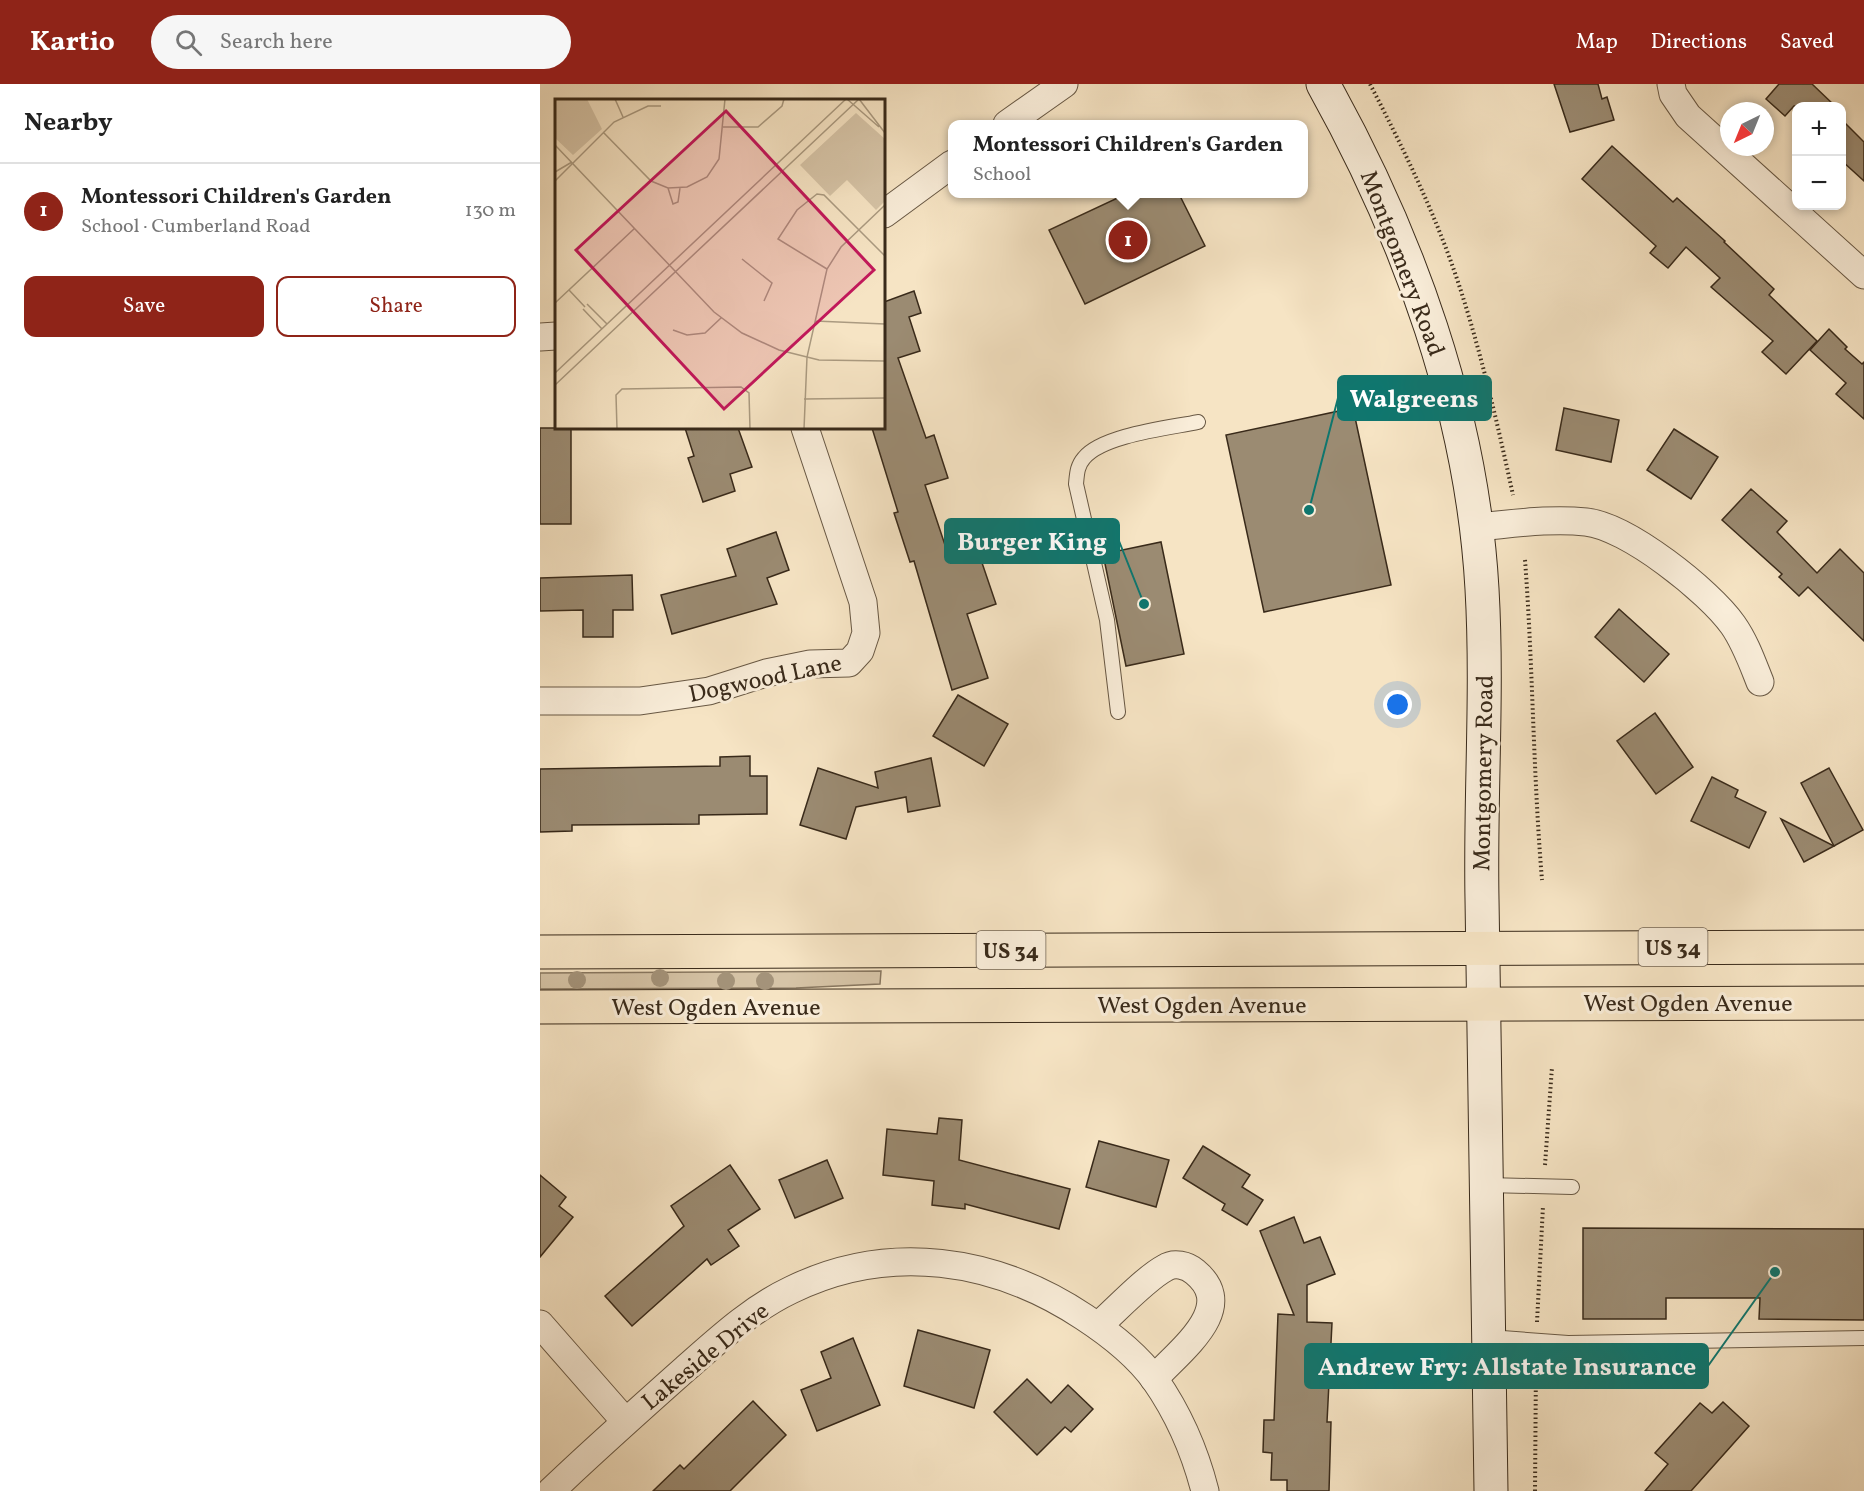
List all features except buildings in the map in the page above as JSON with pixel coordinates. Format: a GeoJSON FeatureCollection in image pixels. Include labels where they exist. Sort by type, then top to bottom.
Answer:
{"type":"FeatureCollection","features":[{"type":"Feature","properties":{"kind":"main road","name":"US 34"},"geometry":{"type":"LineString","coordinates":[[540,952],[1864,947]]}},
{"type":"Feature","properties":{"kind":"main road","name":"West Ogden Avenue"},"geometry":{"type":"LineString","coordinates":[[540,1007],[1864,1003]]}},
{"type":"Feature","properties":{"kind":"street"},"geometry":{"type":"LineString","coordinates":[[1011,120],[1036,92],[1064,84]]}},
{"type":"Feature","properties":{"kind":"street","name":"Montgomery Road"},"geometry":{"type":"LineString","coordinates":[[1323,84],[1370,175],[1399,240],[1425,311],[1444,368],[1476,527],[1482,589],[1485,728],[1483,947],[1491,1491]]}},
{"type":"Feature","properties":{"kind":"street"},"geometry":{"type":"LineString","coordinates":[[1671,84],[1673,94],[1688,116],[1864,275]]}},
{"type":"Feature","properties":{"kind":"street"},"geometry":{"type":"LineString","coordinates":[[885,213],[948,167]]}},
{"type":"Feature","properties":{"kind":"street"},"geometry":{"type":"LineString","coordinates":[[540,337],[555,336]]}},
{"type":"Feature","properties":{"kind":"street","name":"Dogwood Lane"},"geometry":{"type":"LineString","coordinates":[[540,701],[640,701],[684,696],[766,673],[810,664],[849,663],[860,651],[866,633],[863,602],[805,429]]}},
{"type":"Feature","properties":{"kind":"street"},"geometry":{"type":"LineString","coordinates":[[1476,527],[1548,521],[1587,522],[1626,535],[1643,544],[1713,602],[1737,633],[1760,682]]}},
{"type":"Feature","properties":{"kind":"street","name":"Lakeside Drive"},"geometry":{"type":"LineString","coordinates":[[551,1491],[625,1421],[726,1333],[789,1290],[865,1265],[923,1261],[971,1267],[1017,1280],[1058,1299],[1128,1350],[1154,1379],[1189,1443],[1205,1491]]}},
{"type":"Feature","properties":{"kind":"street"},"geometry":{"type":"LineString","coordinates":[[1098,1326],[1166,1267],[1180,1264],[1193,1269],[1205,1281],[1213,1296],[1212,1311],[1202,1326],[1154,1379]]}},
{"type":"Feature","properties":{"kind":"street"},"geometry":{"type":"LineString","coordinates":[[540,1324],[625,1421]]}},
{"type":"Feature","properties":{"kind":"lane"},"geometry":{"type":"LineString","coordinates":[[1118,712],[1112,649],[1076,484],[1077,469],[1084,458],[1096,448],[1118,440],[1198,422]]}},
{"type":"Feature","properties":{"kind":"lane"},"geometry":{"type":"LineString","coordinates":[[1487,1185],[1572,1187]]}},
{"type":"Feature","properties":{"kind":"lane"},"geometry":{"type":"LineString","coordinates":[[1489,1337],[1568,1343],[1864,1338]]}},
{"type":"Feature","properties":{"kind":"path"},"geometry":{"type":"LineString","coordinates":[[1370,84],[1414,171],[1459,286],[1488,381],[1515,502]]}},
{"type":"Feature","properties":{"kind":"path"},"geometry":{"type":"LineString","coordinates":[[1525,560],[1533,658],[1536,804],[1542,880]]}},
{"type":"Feature","properties":{"kind":"path"},"geometry":{"type":"LineString","coordinates":[[1545,1167],[1552,1067]]}},
{"type":"Feature","properties":{"kind":"path"},"geometry":{"type":"LineString","coordinates":[[1537,1322],[1544,1200]]}},
{"type":"Feature","properties":{"kind":"path"},"geometry":{"type":"LineString","coordinates":[[1535,1491],[1536,1357]]}},
{"type":"Feature","properties":{"kind":"shaded area"},"geometry":{"type":"Polygon","coordinates":[[[881,971],[880,984],[796,988],[540,989],[540,973],[881,971]]]}},
{"type":"Feature","properties":{"kind":"place","name":"Montessori Children's Garden"},"geometry":{"type":"Point","coordinates":[1128,240]}},
{"type":"Feature","properties":{"kind":"place","name":"Walgreens"},"geometry":{"type":"Point","coordinates":[1309,510]}},
{"type":"Feature","properties":{"kind":"place","name":"Burger King"},"geometry":{"type":"Point","coordinates":[1144,604]}},
{"type":"Feature","properties":{"kind":"place","name":"Andrew Fry: Allstate Insurance"},"geometry":{"type":"Point","coordinates":[1775,1272]}}]}
